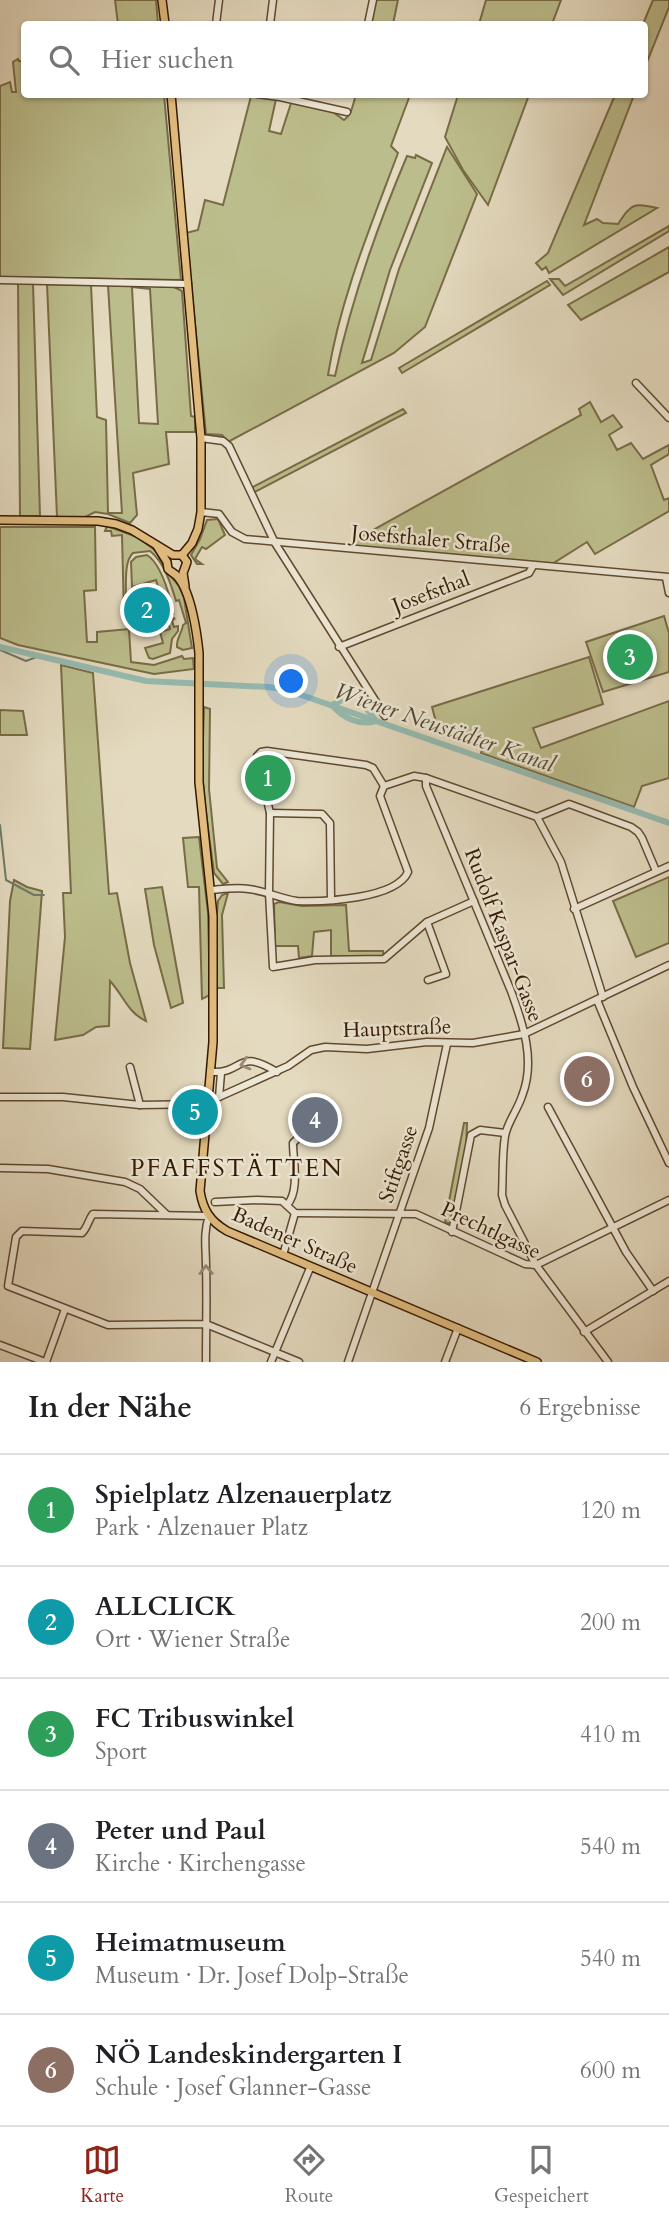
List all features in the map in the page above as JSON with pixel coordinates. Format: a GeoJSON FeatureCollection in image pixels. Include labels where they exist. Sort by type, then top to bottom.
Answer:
{"type":"FeatureCollection","features":[{"type":"Feature","properties":{"kind":"main road"},"geometry":{"type":"LineString","coordinates":[[162,0],[164,21]]}},
{"type":"Feature","properties":{"kind":"main road"},"geometry":{"type":"LineString","coordinates":[[171,98],[201,438],[201,512],[195,536],[182,555]]}},
{"type":"Feature","properties":{"kind":"main road"},"geometry":{"type":"LineString","coordinates":[[0,520],[98,521],[132,530],[173,555],[182,555]]}},
{"type":"Feature","properties":{"kind":"main road"},"geometry":{"type":"LineString","coordinates":[[157,546],[167,562],[168,569],[180,574],[187,562],[182,555]]}},
{"type":"Feature","properties":{"kind":"main road"},"geometry":{"type":"LineString","coordinates":[[167,562],[173,555]]}},
{"type":"Feature","properties":{"kind":"main road","name":"Badener Straße"},"geometry":{"type":"LineString","coordinates":[[180,574],[197,633],[201,679],[199,782],[211,890],[211,1072],[200,1191],[204,1207],[209,1216],[227,1231],[537,1362]]}},
{"type":"Feature","properties":{"kind":"street"},"geometry":{"type":"LineString","coordinates":[[216,21],[219,0]]}},
{"type":"Feature","properties":{"kind":"street"},"geometry":{"type":"LineString","coordinates":[[270,21],[273,0]]}},
{"type":"Feature","properties":{"kind":"street"},"geometry":{"type":"LineString","coordinates":[[369,21],[373,0]]}},
{"type":"Feature","properties":{"kind":"street"},"geometry":{"type":"LineString","coordinates":[[285,98],[347,112]]}},
{"type":"Feature","properties":{"kind":"street"},"geometry":{"type":"LineString","coordinates":[[0,280],[188,284]]}},
{"type":"Feature","properties":{"kind":"street"},"geometry":{"type":"LineString","coordinates":[[636,383],[669,418]]}},
{"type":"Feature","properties":{"kind":"street"},"geometry":{"type":"LineString","coordinates":[[201,438],[223,441],[229,446],[275,543],[385,716]]}},
{"type":"Feature","properties":{"kind":"street","name":"Josefsthaler Straße"},"geometry":{"type":"LineString","coordinates":[[201,512],[219,514],[237,536],[275,543],[667,578]]}},
{"type":"Feature","properties":{"kind":"street","name":"Josefsthal"},"geometry":{"type":"LineString","coordinates":[[340,647],[529,573],[533,566]]}},
{"type":"Feature","properties":{"kind":"street"},"geometry":{"type":"LineString","coordinates":[[667,578],[669,593]]}},
{"type":"Feature","properties":{"kind":"street"},"geometry":{"type":"LineString","coordinates":[[384,786],[373,768],[366,765],[267,751],[261,752],[257,757],[270,813],[272,967],[315,960],[384,959],[427,922],[474,901]]}},
{"type":"Feature","properties":{"kind":"street"},"geometry":{"type":"LineString","coordinates":[[211,890],[250,889],[289,900],[331,900],[365,895],[398,884],[405,879],[408,872],[380,796],[384,786],[414,776],[537,817],[569,804],[631,827],[642,838],[656,871]]}},
{"type":"Feature","properties":{"kind":"street","name":"Rudolf Kaspar-Gasse"},"geometry":{"type":"LineString","coordinates":[[426,778],[426,786],[511,991],[524,1034],[528,1070],[524,1093],[505,1133],[502,1195],[536,1265]]}},
{"type":"Feature","properties":{"kind":"street"},"geometry":{"type":"LineString","coordinates":[[270,813],[322,814],[327,817],[330,823],[331,900]]}},
{"type":"Feature","properties":{"kind":"street"},"geometry":{"type":"LineString","coordinates":[[537,817],[561,862],[600,999],[633,1087],[669,1163]]}},
{"type":"Feature","properties":{"kind":"street"},"geometry":{"type":"LineString","coordinates":[[574,909],[669,866]]}},
{"type":"Feature","properties":{"kind":"street"},"geometry":{"type":"LineString","coordinates":[[427,922],[446,974],[428,980]]}},
{"type":"Feature","properties":{"kind":"street","name":"Hauptstraße"},"geometry":{"type":"LineString","coordinates":[[0,1097],[72,1098],[140,1105],[207,1101],[277,1072],[311,1050],[367,1049],[427,1042],[473,1043],[524,1034],[669,965]]}},
{"type":"Feature","properties":{"kind":"street","name":"Stiftgasse"},"geometry":{"type":"LineString","coordinates":[[348,1362],[429,1128],[447,1044]]}},
{"type":"Feature","properties":{"kind":"street"},"geometry":{"type":"LineString","coordinates":[[211,1072],[221,1073],[251,1060],[260,1061],[277,1072]]}},
{"type":"Feature","properties":{"kind":"street"},"geometry":{"type":"LineString","coordinates":[[130,1067],[140,1105]]}},
{"type":"Feature","properties":{"kind":"street"},"geometry":{"type":"LineString","coordinates":[[219,1097],[221,1073]]}},
{"type":"Feature","properties":{"kind":"street"},"geometry":{"type":"LineString","coordinates":[[548,1107],[612,1228],[653,1291]]}},
{"type":"Feature","properties":{"kind":"street"},"geometry":{"type":"LineString","coordinates":[[287,1205],[292,1200],[294,1184],[293,1143],[307,1129],[314,1135],[319,1134],[323,1122]]}},
{"type":"Feature","properties":{"kind":"street"},"geometry":{"type":"LineString","coordinates":[[452,1232],[471,1135],[475,1130],[505,1133]]}},
{"type":"Feature","properties":{"kind":"street"},"geometry":{"type":"LineString","coordinates":[[0,1168],[48,1168],[125,1182],[140,1189],[166,1215]]}},
{"type":"Feature","properties":{"kind":"street"},"geometry":{"type":"LineString","coordinates":[[536,1265],[669,1200]]}},
{"type":"Feature","properties":{"kind":"street"},"geometry":{"type":"LineString","coordinates":[[215,1202],[282,1201],[295,1213],[283,1255]]}},
{"type":"Feature","properties":{"kind":"street"},"geometry":{"type":"LineString","coordinates":[[154,1215],[155,1204]]}},
{"type":"Feature","properties":{"kind":"street","name":"Prechtlgasse"},"geometry":{"type":"LineString","coordinates":[[295,1213],[416,1214],[525,1264],[536,1265],[608,1362]]}},
{"type":"Feature","properties":{"kind":"street"},"geometry":{"type":"LineString","coordinates":[[206,1362],[206,1324],[205,1236],[209,1216],[93,1214],[88,1227],[82,1233],[22,1231],[16,1237],[8,1286],[108,1325],[206,1324],[299,1362]]}},
{"type":"Feature","properties":{"kind":"street"},"geometry":{"type":"LineString","coordinates":[[271,1362],[310,1268]]}},
{"type":"Feature","properties":{"kind":"street"},"geometry":{"type":"LineString","coordinates":[[584,1332],[669,1281]]}},
{"type":"Feature","properties":{"kind":"street"},"geometry":{"type":"LineString","coordinates":[[0,1345],[45,1362],[65,1309]]}},
{"type":"Feature","properties":{"kind":"street"},"geometry":{"type":"LineString","coordinates":[[445,1362],[458,1328]]}},
{"type":"Feature","properties":{"kind":"green space"},"geometry":{"type":"Polygon","coordinates":[[[115,0],[156,0],[158,21],[118,21],[115,0]]]}},
{"type":"Feature","properties":{"kind":"green space"},"geometry":{"type":"Polygon","coordinates":[[[375,0],[398,0],[394,21],[371,21],[375,0]]]}},
{"type":"Feature","properties":{"kind":"green space"},"geometry":{"type":"Polygon","coordinates":[[[486,0],[561,0],[553,21],[480,21],[486,0]]]}},
{"type":"Feature","properties":{"kind":"green space"},"geometry":{"type":"Polygon","coordinates":[[[653,0],[669,0],[669,7],[648,60],[648,21],[644,21],[653,0]]]}},
{"type":"Feature","properties":{"kind":"green space"},"geometry":{"type":"Polygon","coordinates":[[[18,59],[21,61],[21,98],[164,98],[181,280],[0,277],[0,86],[10,82],[12,92],[16,92],[13,62],[18,59]]]}},
{"type":"Feature","properties":{"kind":"green space"},"geometry":{"type":"Polygon","coordinates":[[[250,98],[276,99],[269,131],[281,134],[292,100],[319,102],[344,120],[351,112],[355,98],[409,98],[391,146],[398,153],[348,290],[328,375],[335,376],[366,264],[407,156],[415,158],[416,155],[432,163],[390,270],[362,363],[371,360],[399,269],[447,147],[477,194],[425,327],[394,353],[228,442],[222,435],[206,434],[186,233],[198,230],[205,200],[223,205],[250,98]]]}},
{"type":"Feature","properties":{"kind":"green space"},"geometry":{"type":"Polygon","coordinates":[[[457,98],[528,98],[488,205],[463,170],[445,137],[457,98]]]}},
{"type":"Feature","properties":{"kind":"green space"},"geometry":{"type":"Polygon","coordinates":[[[614,98],[633,98],[584,225],[597,219],[603,223],[618,224],[630,208],[638,205],[657,208],[549,273],[546,267],[542,270],[536,263],[548,253],[614,98]]]}},
{"type":"Feature","properties":{"kind":"green space"},"geometry":{"type":"Polygon","coordinates":[[[669,226],[669,231],[563,295],[550,279],[559,279],[565,286],[669,226]]]}},
{"type":"Feature","properties":{"kind":"green space"},"geometry":{"type":"Polygon","coordinates":[[[669,247],[669,272],[581,320],[568,305],[669,247]]]}},
{"type":"Feature","properties":{"kind":"green space"},"geometry":{"type":"Polygon","coordinates":[[[547,281],[550,285],[402,373],[399,368],[547,281]]]}},
{"type":"Feature","properties":{"kind":"green space"},"geometry":{"type":"Polygon","coordinates":[[[18,283],[33,284],[40,516],[20,516],[18,283]]]}},
{"type":"Feature","properties":{"kind":"green space"},"geometry":{"type":"Polygon","coordinates":[[[47,284],[91,285],[97,417],[106,420],[108,513],[122,513],[108,285],[172,286],[182,291],[191,416],[195,417],[195,432],[166,432],[169,464],[133,473],[137,515],[130,523],[95,512],[85,517],[57,517],[47,284]],[[132,287],[139,423],[158,424],[150,289],[132,287]]]}},
{"type":"Feature","properties":{"kind":"green space"},"geometry":{"type":"Polygon","coordinates":[[[590,402],[601,422],[613,415],[622,427],[609,435],[617,450],[631,443],[643,459],[669,445],[669,454],[651,465],[664,500],[669,498],[669,511],[595,554],[587,542],[552,564],[344,546],[581,415],[579,409],[590,402]]]}},
{"type":"Feature","properties":{"kind":"green space"},"geometry":{"type":"Polygon","coordinates":[[[403,409],[406,413],[253,493],[251,488],[403,409]]]}},
{"type":"Feature","properties":{"kind":"green space"},"geometry":{"type":"Polygon","coordinates":[[[218,519],[225,535],[206,549],[202,547],[195,559],[202,564],[197,564],[191,555],[207,520],[218,519]]]}},
{"type":"Feature","properties":{"kind":"green space"},"geometry":{"type":"Polygon","coordinates":[[[107,526],[137,537],[156,551],[184,598],[192,648],[183,650],[177,647],[183,625],[186,623],[179,600],[176,601],[166,574],[150,551],[133,553],[129,558],[124,616],[122,535],[112,536],[111,531],[105,531],[107,526]]]}},
{"type":"Feature","properties":{"kind":"green space"},"geometry":{"type":"Polygon","coordinates":[[[0,527],[95,527],[96,590],[84,591],[87,642],[97,642],[97,632],[129,629],[131,662],[154,665],[182,656],[184,659],[193,658],[194,669],[154,674],[18,645],[0,638],[0,527]]]}},
{"type":"Feature","properties":{"kind":"green space"},"geometry":{"type":"Polygon","coordinates":[[[147,555],[162,576],[171,602],[167,604],[169,613],[174,614],[167,616],[156,580],[132,587],[131,562],[136,557],[147,555]]]}},
{"type":"Feature","properties":{"kind":"green space"},"geometry":{"type":"Polygon","coordinates":[[[664,616],[669,633],[669,672],[603,692],[586,642],[664,616]]]}},
{"type":"Feature","properties":{"kind":"green space"},"geometry":{"type":"Polygon","coordinates":[[[175,618],[172,621],[174,627],[178,626],[178,631],[172,639],[170,653],[149,658],[145,648],[163,643],[160,632],[170,629],[168,621],[175,618]]]}},
{"type":"Feature","properties":{"kind":"green space"},"geometry":{"type":"Polygon","coordinates":[[[589,657],[603,704],[533,728],[541,748],[669,701],[669,778],[642,786],[634,807],[481,753],[484,744],[437,726],[432,707],[589,657]]]}},
{"type":"Feature","properties":{"kind":"green space"},"geometry":{"type":"Polygon","coordinates":[[[61,665],[93,673],[109,894],[117,893],[130,963],[146,1021],[130,1008],[110,981],[109,1026],[96,1027],[83,1035],[55,1040],[65,937],[63,893],[71,893],[61,665]]]}},
{"type":"Feature","properties":{"kind":"green space"},"geometry":{"type":"Polygon","coordinates":[[[204,707],[210,709],[209,789],[217,868],[228,882],[223,884],[214,873],[205,806],[202,771],[204,707]]]}},
{"type":"Feature","properties":{"kind":"green space"},"geometry":{"type":"Polygon","coordinates":[[[0,710],[23,711],[27,735],[0,735],[0,710]]]}},
{"type":"Feature","properties":{"kind":"green space"},"geometry":{"type":"Polygon","coordinates":[[[199,837],[208,913],[210,995],[202,999],[199,887],[188,887],[183,838],[199,837]]]}},
{"type":"Feature","properties":{"kind":"green space"},"geometry":{"type":"Polygon","coordinates":[[[669,877],[669,943],[636,957],[613,901],[669,877]]]}},
{"type":"Feature","properties":{"kind":"green space"},"geometry":{"type":"Polygon","coordinates":[[[14,880],[42,891],[30,1049],[3,1048],[10,901],[14,880]]]}},
{"type":"Feature","properties":{"kind":"green space"},"geometry":{"type":"Polygon","coordinates":[[[162,887],[183,1003],[171,1008],[154,945],[145,889],[162,887]]]}},
{"type":"Feature","properties":{"kind":"green space"},"geometry":{"type":"Polygon","coordinates":[[[228,893],[222,915],[224,988],[217,988],[215,938],[218,901],[222,895],[228,893]]]}},
{"type":"Feature","properties":{"kind":"green space"},"geometry":{"type":"Polygon","coordinates":[[[279,902],[302,906],[346,905],[349,951],[383,951],[384,957],[331,956],[331,930],[314,932],[312,956],[299,958],[298,946],[275,946],[274,904],[279,902]]]}},
{"type":"Feature","properties":{"kind":"green space"},"geometry":{"type":"Polygon","coordinates":[[[464,1123],[467,1123],[466,1152],[451,1224],[445,1222],[464,1123]]]}},
{"type":"Feature","properties":{"kind":"waterway","name":"Wiener Neustädter Kanal"},"geometry":{"type":"LineString","coordinates":[[0,647],[146,681],[287,690],[669,823]]}},
{"type":"Feature","properties":{"kind":"waterway"},"geometry":{"type":"LineString","coordinates":[[0,650],[26,661],[39,656]]}},
{"type":"Feature","properties":{"kind":"waterway"},"geometry":{"type":"LineString","coordinates":[[340,701],[332,705],[341,714],[358,722],[376,721],[367,709]]}},
{"type":"Feature","properties":{"kind":"waterway"},"geometry":{"type":"LineString","coordinates":[[0,825],[6,880],[34,895],[44,895]]}},
{"type":"Feature","properties":{"kind":"place","name":"ALLCLICK"},"geometry":{"type":"Point","coordinates":[147,610]}},
{"type":"Feature","properties":{"kind":"place","name":"FC Tribuswinkel"},"geometry":{"type":"Point","coordinates":[630,657]}},
{"type":"Feature","properties":{"kind":"place","name":"Spielplatz Alzenauerplatz"},"geometry":{"type":"Point","coordinates":[268,778]}},
{"type":"Feature","properties":{"kind":"place","name":"NÖ Landeskindergarten I"},"geometry":{"type":"Point","coordinates":[587,1079]}},
{"type":"Feature","properties":{"kind":"place","name":"Heimatmuseum"},"geometry":{"type":"Point","coordinates":[195,1112]}},
{"type":"Feature","properties":{"kind":"place","name":"Peter und Paul"},"geometry":{"type":"Point","coordinates":[315,1120]}},
{"type":"Feature","properties":{"kind":"district","name":"PFAFFSTÄTTEN"},"geometry":{"type":"Point","coordinates":[237,1168]}}]}
